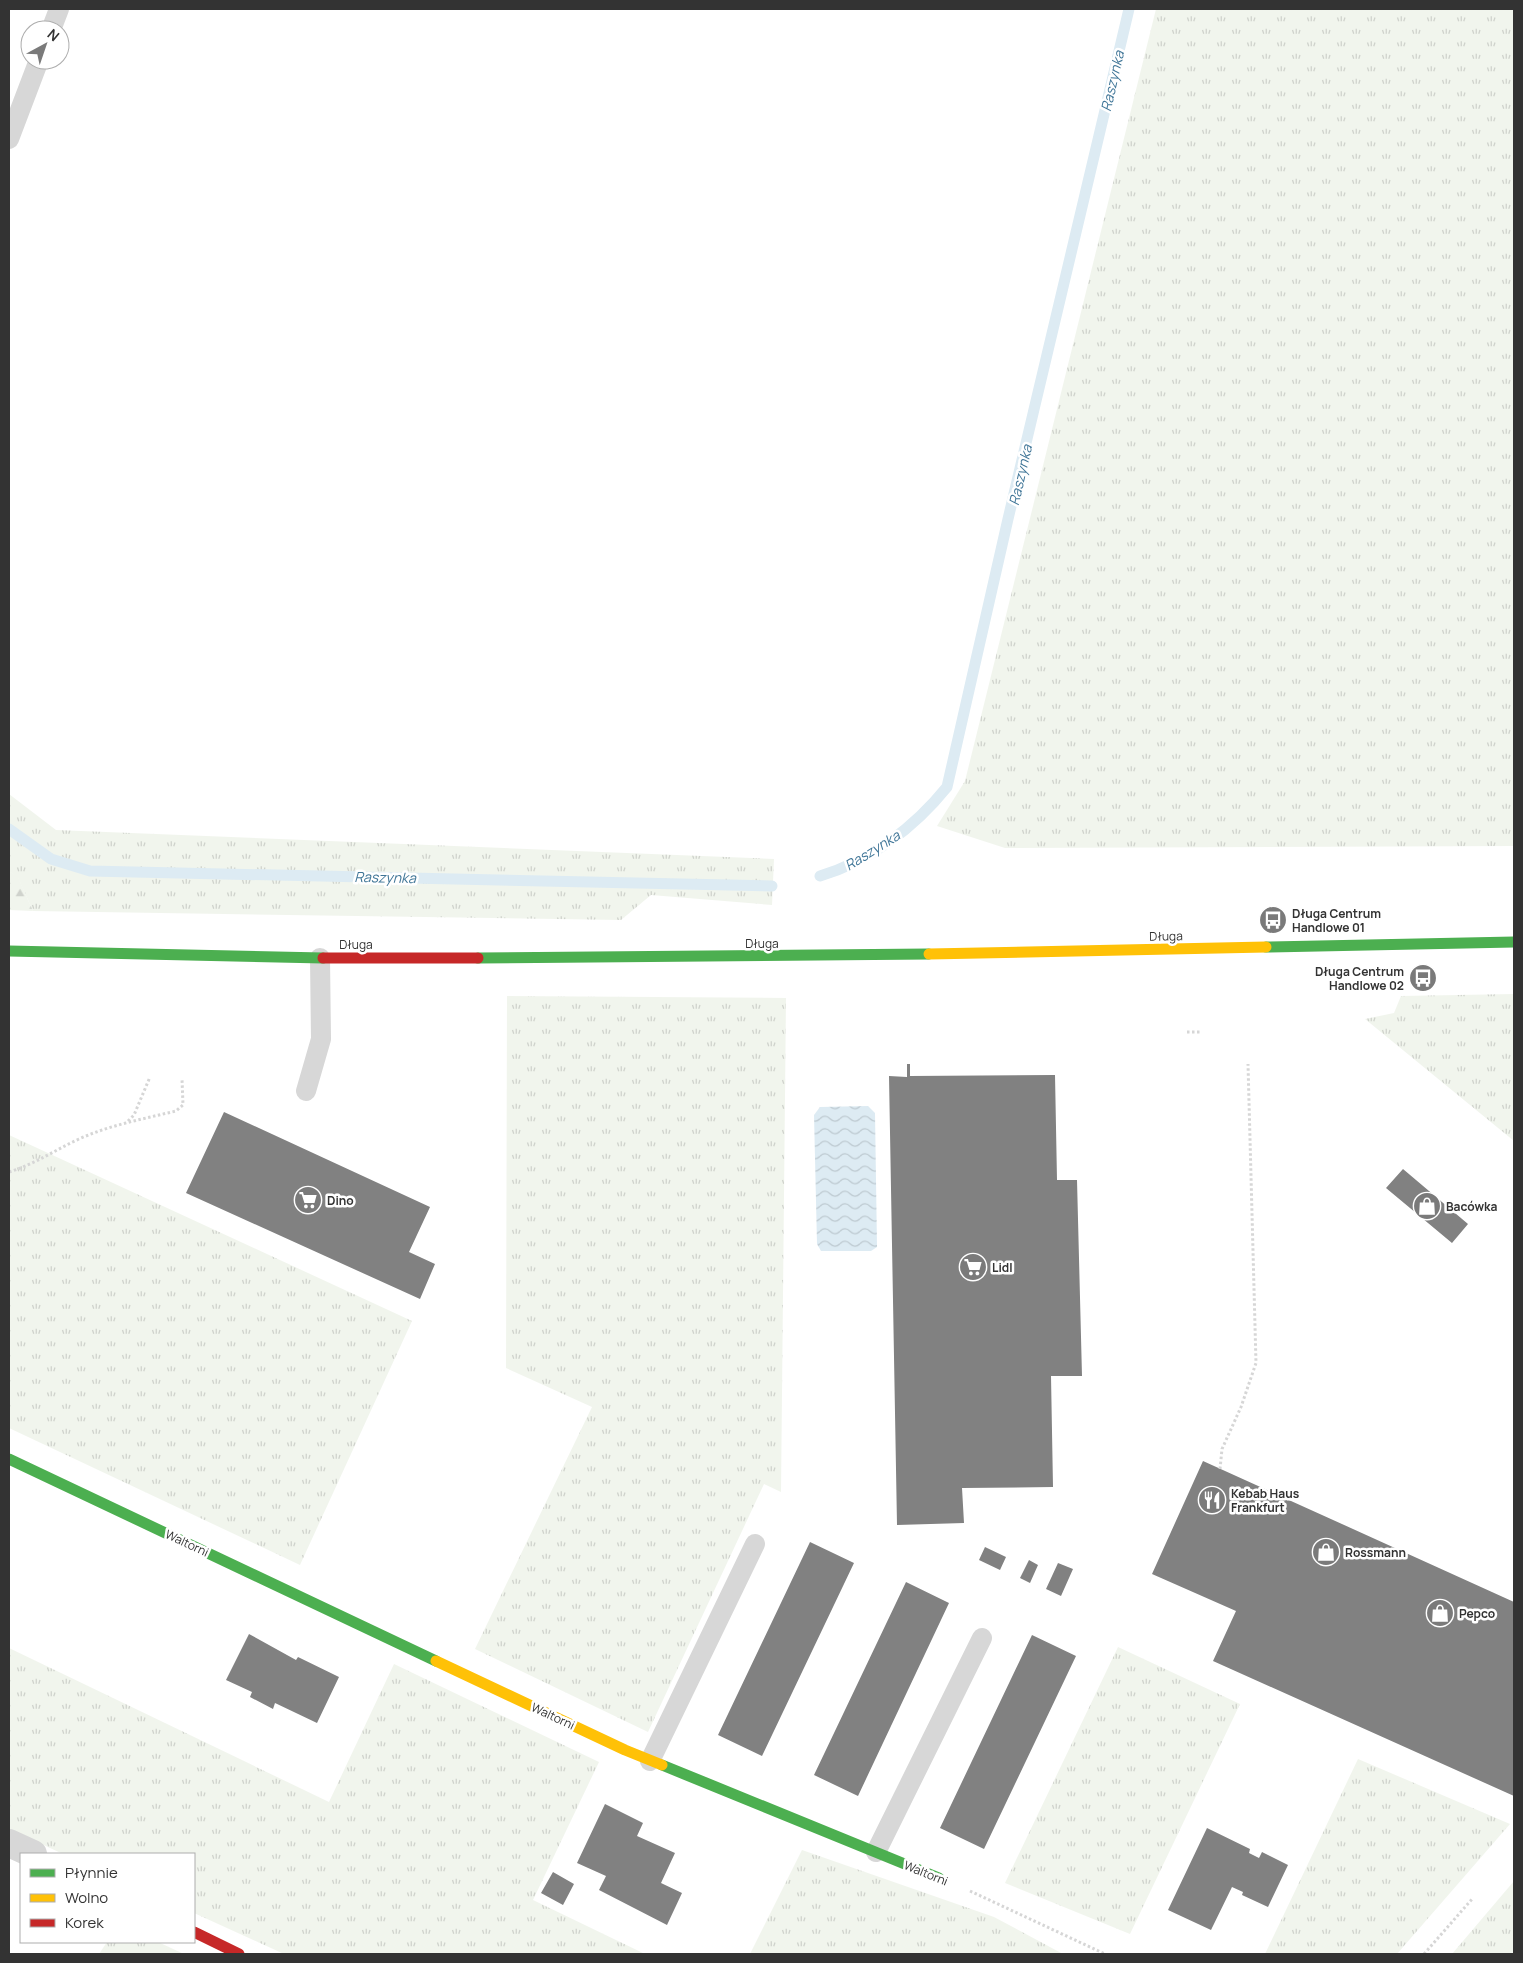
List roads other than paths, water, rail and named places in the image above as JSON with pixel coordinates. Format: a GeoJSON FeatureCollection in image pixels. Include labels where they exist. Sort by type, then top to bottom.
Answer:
{"type":"FeatureCollection","features":[{"type":"Feature","properties":{"kind":"street","name":"Długa"},"geometry":{"type":"LineString","coordinates":[[9,951],[320,958],[816,957],[1514,942]]}},
{"type":"Feature","properties":{"kind":"street","name":"Waltorni"},"geometry":{"type":"LineString","coordinates":[[9,1459],[650,1761],[939,1878]]}},
{"type":"Feature","properties":{"kind":"street"},"geometry":{"type":"LineString","coordinates":[[9,1843],[31,1853]]}},
{"type":"Feature","properties":{"kind":"street"},"geometry":{"type":"LineString","coordinates":[[195,1932],[239,1954]]}},
{"type":"Feature","properties":{"kind":"lane"},"geometry":{"type":"LineString","coordinates":[[9,139],[35,70]]}},
{"type":"Feature","properties":{"kind":"lane"},"geometry":{"type":"LineString","coordinates":[[306,1091],[321,1039],[320,958]]}},
{"type":"Feature","properties":{"kind":"lane"},"geometry":{"type":"LineString","coordinates":[[650,1761],[755,1544]]}},
{"type":"Feature","properties":{"kind":"lane"},"geometry":{"type":"LineString","coordinates":[[876,1852],[982,1638]]}},
{"type":"Feature","properties":{"kind":"water"},"geometry":{"type":"Polygon","coordinates":[[[868,1106],[875,1113],[877,1247],[871,1251],[821,1251],[817,1244],[814,1115],[820,1107],[868,1106]]]}},
{"type":"Feature","properties":{"kind":"waterway","name":"Raszynka"},"geometry":{"type":"LineString","coordinates":[[820,876],[856,862],[890,841],[920,816],[947,787],[1008,519],[1129,9]]}},
{"type":"Feature","properties":{"kind":"waterway","name":"Raszynka"},"geometry":{"type":"LineString","coordinates":[[9,829],[51,859],[90,871],[772,886]]}},
{"type":"Feature","properties":{"kind":"place","name":"Długa Centrum Handlowe 01"},"geometry":{"type":"Point","coordinates":[1273,920]}},
{"type":"Feature","properties":{"kind":"place","name":"Długa Centrum Handlowe 02"},"geometry":{"type":"Point","coordinates":[1423,978]}},
{"type":"Feature","properties":{"kind":"place","name":"Dino"},"geometry":{"type":"Point","coordinates":[308,1200]}},
{"type":"Feature","properties":{"kind":"place","name":"Bacówka"},"geometry":{"type":"Point","coordinates":[1427,1206]}},
{"type":"Feature","properties":{"kind":"place","name":"Lidl"},"geometry":{"type":"Point","coordinates":[973,1267]}},
{"type":"Feature","properties":{"kind":"place","name":"Kebab Haus Frankfurt"},"geometry":{"type":"Point","coordinates":[1212,1500]}},
{"type":"Feature","properties":{"kind":"place","name":"Rossmann"},"geometry":{"type":"Point","coordinates":[1326,1552]}},
{"type":"Feature","properties":{"kind":"place","name":"Pepco"},"geometry":{"type":"Point","coordinates":[1440,1613]}}]}
